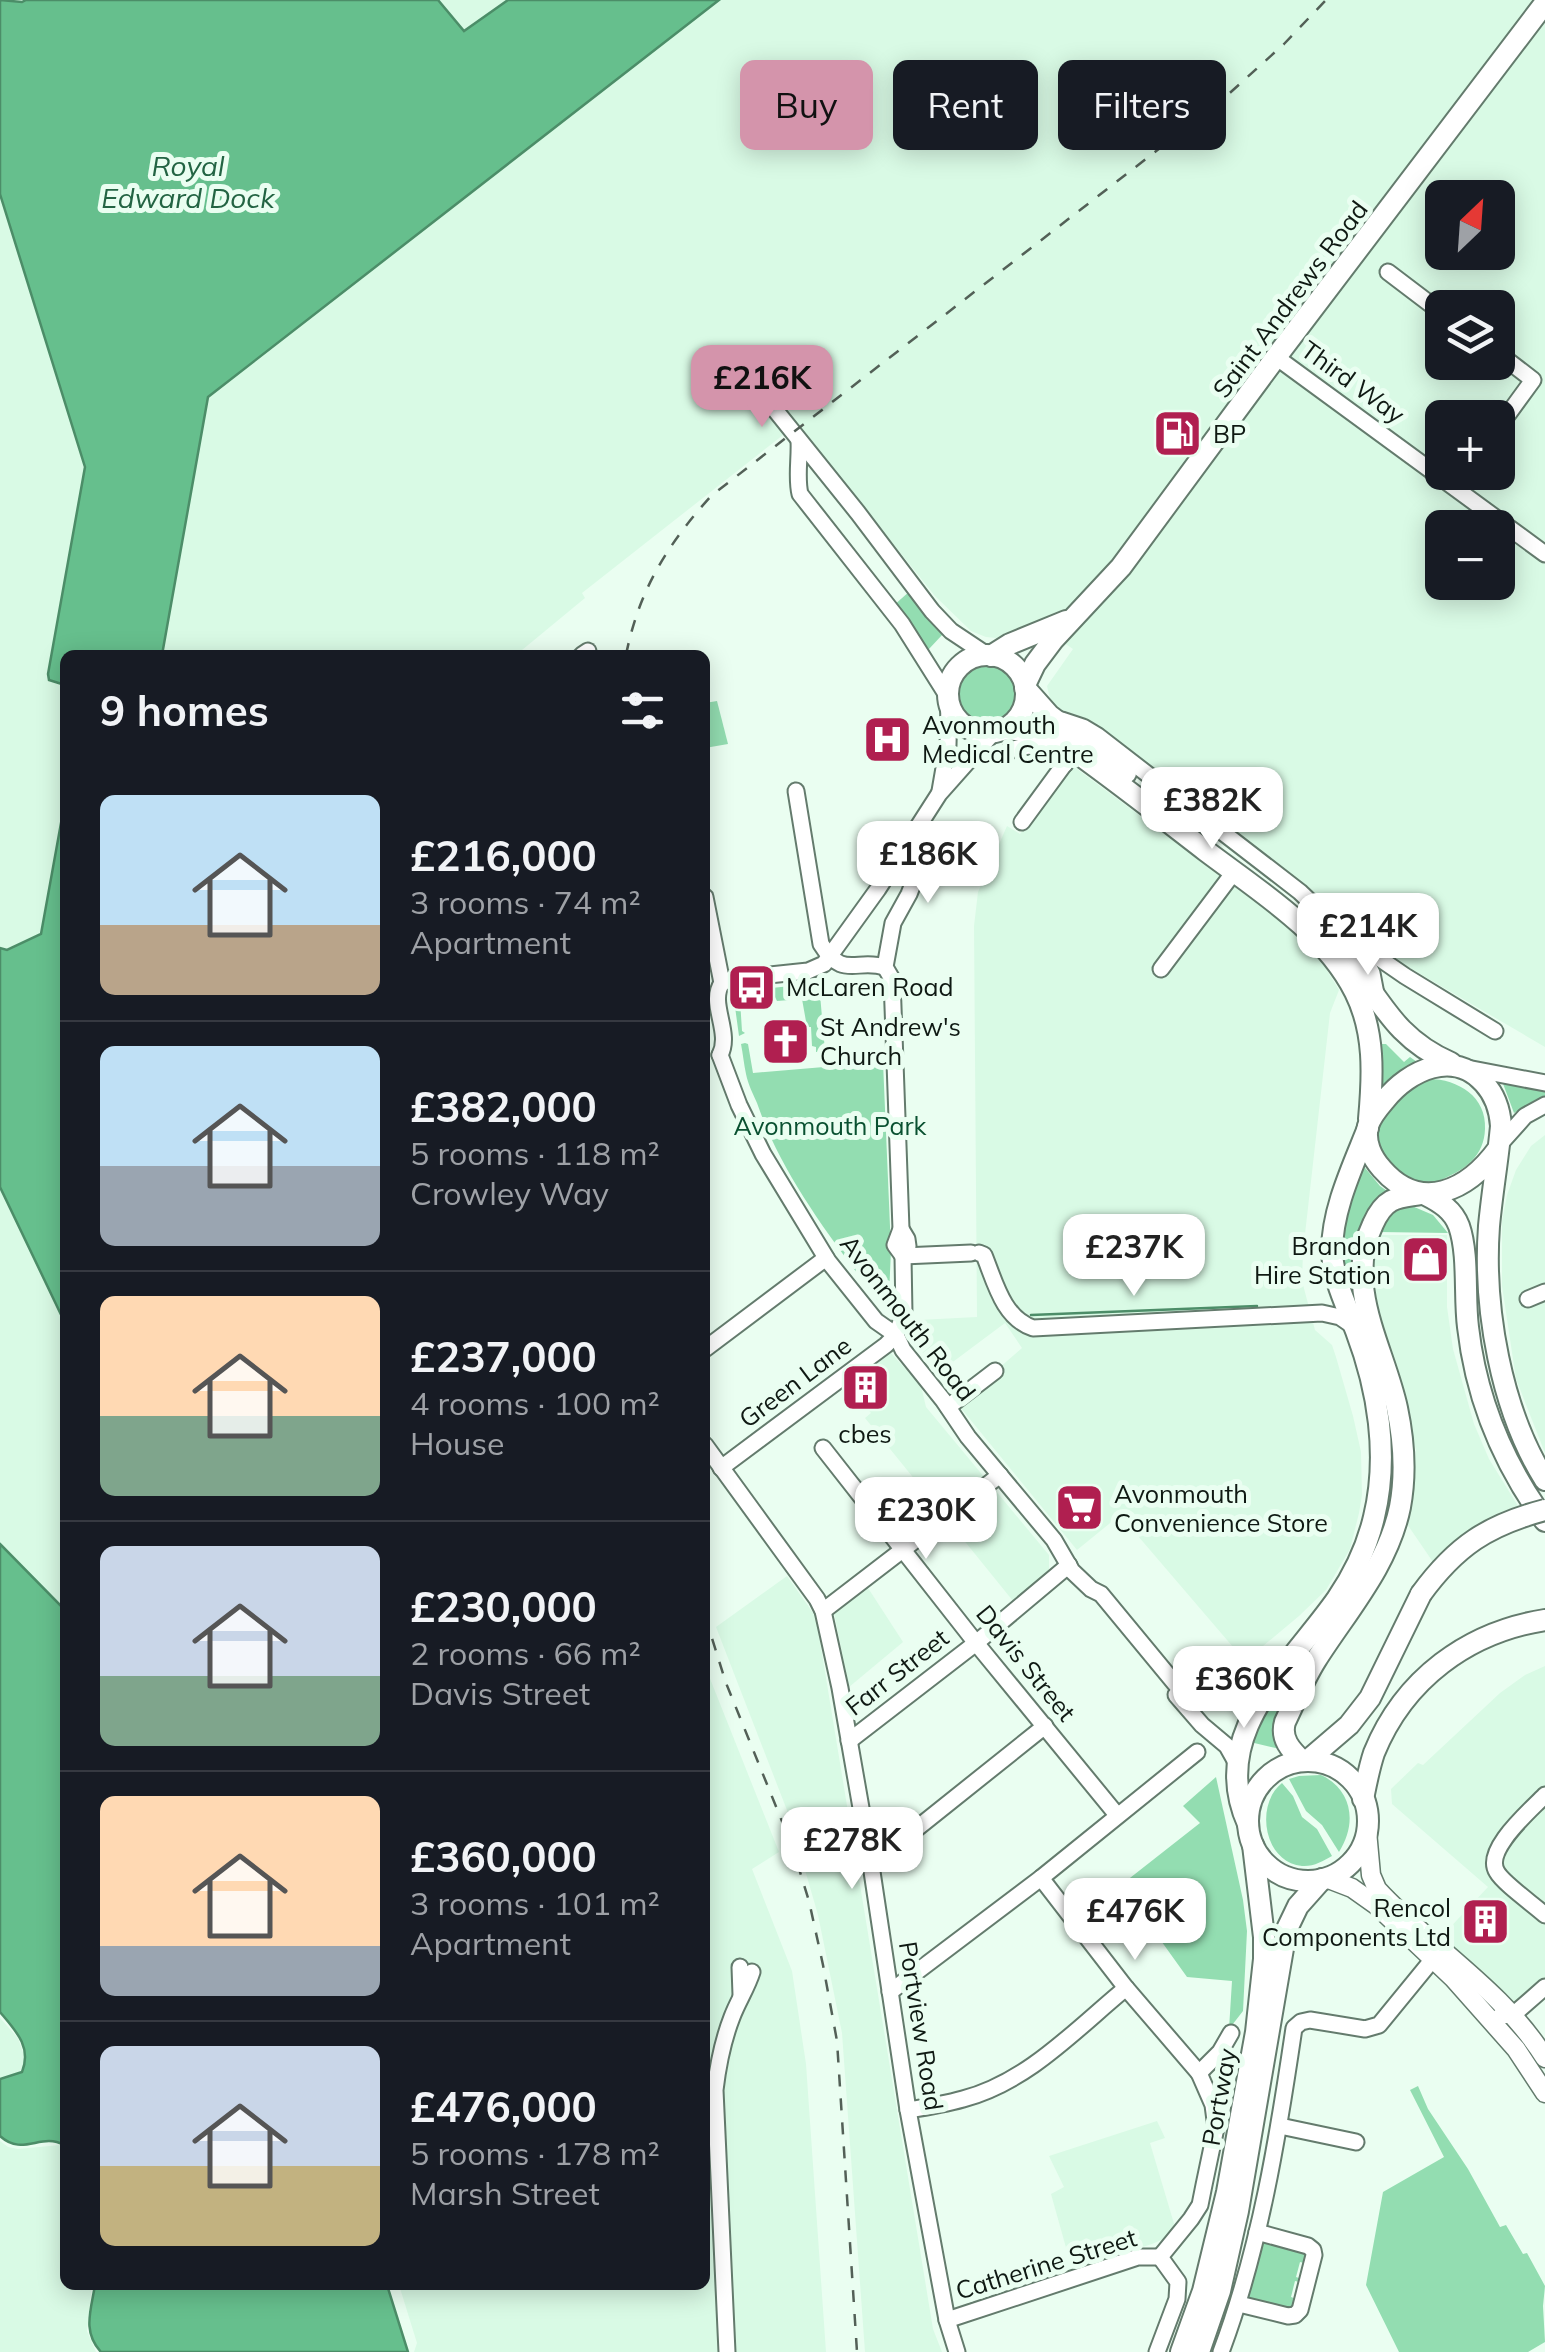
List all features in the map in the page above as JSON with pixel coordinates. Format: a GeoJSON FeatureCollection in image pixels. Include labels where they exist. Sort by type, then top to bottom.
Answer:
{"type":"FeatureCollection","features":[{"type":"Feature","properties":{"kind":"highway","name":"Saint Andrews Road"},"geometry":{"type":"LineString","coordinates":[[1025,686],[1035,664],[1070,620],[1121,567],[1545,2]]}},
{"type":"Feature","properties":{"kind":"highway","name":"Saint Andrews Road"},"geometry":{"type":"LineString","coordinates":[[989,656],[1070,620]]}},
{"type":"Feature","properties":{"kind":"highway"},"geometry":{"type":"LineString","coordinates":[[1545,1480],[1522,1435],[1495,1340],[1488,1272],[1500,1119],[1494,1099],[1480,1079],[1412,1041],[1390,1019],[1336,943],[1309,914],[1049,714],[1010,663],[989,656],[968,660],[950,684],[949,699],[958,720],[980,732],[1044,733],[1069,758],[1234,872],[1312,934],[1354,991],[1372,1050],[1370,1150],[1376,1162],[1403,1188],[1423,1194],[1450,1211],[1460,1230],[1468,1327],[1480,1386],[1505,1458],[1545,1521]]}},
{"type":"Feature","properties":{"kind":"highway"},"geometry":{"type":"LineString","coordinates":[[998,731],[1022,712],[1025,686]]}},
{"type":"Feature","properties":{"kind":"highway"},"geometry":{"type":"LineString","coordinates":[[1236,1762],[1250,1723],[1269,1688],[1356,1568],[1379,1493],[1380,1435],[1369,1374],[1333,1262],[1335,1228],[1343,1196],[1369,1126],[1389,1094],[1405,1078],[1439,1066],[1460,1066]]}},
{"type":"Feature","properties":{"kind":"highway"},"geometry":{"type":"LineString","coordinates":[[1305,1761],[1287,1744],[1285,1722],[1313,1664],[1381,1561],[1394,1531],[1403,1487],[1404,1456],[1397,1407],[1365,1307],[1362,1259],[1369,1232],[1380,1210],[1396,1198],[1443,1192],[1481,1169],[1498,1148]]}},
{"type":"Feature","properties":{"kind":"highway"},"geometry":{"type":"LineString","coordinates":[[1305,1761],[1349,1725],[1370,1698],[1421,1594],[1452,1556],[1486,1532],[1545,1510]]}},
{"type":"Feature","properties":{"kind":"highway"},"geometry":{"type":"LineString","coordinates":[[1363,1799],[1375,1752],[1392,1721],[1407,1698],[1444,1660],[1504,1628],[1545,1620]]}},
{"type":"Feature","properties":{"kind":"highway"},"geometry":{"type":"LineString","coordinates":[[1305,1761],[1341,1771],[1363,1799],[1367,1815],[1367,1831],[1354,1860],[1336,1874],[1308,1881],[1270,1867],[1251,1835],[1250,1804],[1261,1784],[1279,1768],[1305,1761]]}},
{"type":"Feature","properties":{"kind":"highway","name":"Portway"},"geometry":{"type":"LineString","coordinates":[[1180,2352],[1204,2291],[1223,2208],[1256,2032],[1264,1959],[1251,1835],[1238,1794],[1236,1762]]}},
{"type":"Feature","properties":{"kind":"highway","name":"Portway"},"geometry":{"type":"LineString","coordinates":[[1199,2352],[1220,2291],[1238,2212],[1286,1930],[1298,1906],[1324,1879]]}},
{"type":"Feature","properties":{"kind":"main road"},"geometry":{"type":"LineString","coordinates":[[1367,1831],[1371,1875],[1377,1890],[1513,2014],[1545,2058]]}},
{"type":"Feature","properties":{"kind":"main road"},"geometry":{"type":"LineString","coordinates":[[1324,1879],[1352,1888],[1376,1905],[1433,1959],[1516,2049],[1545,2093]]}},
{"type":"Feature","properties":{"kind":"street"},"geometry":{"type":"LineString","coordinates":[[1388,272],[1425,299]]}},
{"type":"Feature","properties":{"kind":"street","name":"Third Way"},"geometry":{"type":"LineString","coordinates":[[1276,358],[1425,457]]}},
{"type":"Feature","properties":{"kind":"street"},"geometry":{"type":"LineString","coordinates":[[1515,367],[1533,380],[1515,405]]}},
{"type":"Feature","properties":{"kind":"street"},"geometry":{"type":"LineString","coordinates":[[760,391],[946,627],[989,656]]}},
{"type":"Feature","properties":{"kind":"street"},"geometry":{"type":"LineString","coordinates":[[799,441],[798,490],[803,499],[883,600],[949,699],[948,745],[938,794]]}},
{"type":"Feature","properties":{"kind":"street"},"geometry":{"type":"LineString","coordinates":[[798,475],[822,468]]}},
{"type":"Feature","properties":{"kind":"street","name":"Third Way"},"geometry":{"type":"LineString","coordinates":[[1472,490],[1545,554]]}},
{"type":"Feature","properties":{"kind":"street"},"geometry":{"type":"LineString","coordinates":[[883,600],[908,578]]}},
{"type":"Feature","properties":{"kind":"street"},"geometry":{"type":"LineString","coordinates":[[1049,714],[1098,736],[1300,892],[1342,932],[1404,976],[1495,1030]]}},
{"type":"Feature","properties":{"kind":"street"},"geometry":{"type":"LineString","coordinates":[[722,983],[814,969],[824,964],[878,889],[938,794],[998,731]]}},
{"type":"Feature","properties":{"kind":"street"},"geometry":{"type":"LineString","coordinates":[[1009,750],[1036,746],[1069,758],[1022,822]]}},
{"type":"Feature","properties":{"kind":"street"},"geometry":{"type":"LineString","coordinates":[[796,791],[821,944],[829,957],[848,966],[885,966]]}},
{"type":"Feature","properties":{"kind":"street"},"geometry":{"type":"LineString","coordinates":[[896,1334],[904,1314],[903,1256],[895,1245],[900,1230],[892,978],[885,966],[892,922],[910,894],[933,832]]}},
{"type":"Feature","properties":{"kind":"street"},"geometry":{"type":"LineString","coordinates":[[1161,969],[1234,872]]}},
{"type":"Feature","properties":{"kind":"street","name":"Avonmouth Road"},"geometry":{"type":"LineString","coordinates":[[710,922],[722,983],[717,994],[725,1041],[713,1057],[787,1195],[826,1258],[876,1320],[896,1334],[901,1347],[968,1437],[1054,1540],[1075,1575],[1091,1588],[1170,1691],[1231,1750],[1236,1762]]}},
{"type":"Feature","properties":{"kind":"street"},"geometry":{"type":"LineString","coordinates":[[1356,942],[1372,973],[1376,996]]}},
{"type":"Feature","properties":{"kind":"street"},"geometry":{"type":"LineString","coordinates":[[1376,996],[1385,982],[1404,976]]}},
{"type":"Feature","properties":{"kind":"street"},"geometry":{"type":"LineString","coordinates":[[1460,1066],[1545,1083]]}},
{"type":"Feature","properties":{"kind":"street"},"geometry":{"type":"LineString","coordinates":[[1498,1148],[1525,1116],[1545,1105]]}},
{"type":"Feature","properties":{"kind":"street"},"geometry":{"type":"LineString","coordinates":[[903,1256],[984,1256],[1006,1308],[1014,1318],[1033,1328],[1322,1313],[1340,1317],[1355,1327]]}},
{"type":"Feature","properties":{"kind":"street"},"geometry":{"type":"LineString","coordinates":[[710,1346],[826,1258]]}},
{"type":"Feature","properties":{"kind":"street"},"geometry":{"type":"LineString","coordinates":[[1322,1313],[1340,1291]]}},
{"type":"Feature","properties":{"kind":"street"},"geometry":{"type":"LineString","coordinates":[[1528,1300],[1545,1292]]}},
{"type":"Feature","properties":{"kind":"street","name":"Green Lane"},"geometry":{"type":"LineString","coordinates":[[721,1468],[896,1334]]}},
{"type":"Feature","properties":{"kind":"street"},"geometry":{"type":"LineString","coordinates":[[948,1407],[995,1370]]}},
{"type":"Feature","properties":{"kind":"street","name":"Davis Street"},"geometry":{"type":"LineString","coordinates":[[823,1448],[1117,1815]]}},
{"type":"Feature","properties":{"kind":"street","name":"Portview Road"},"geometry":{"type":"LineString","coordinates":[[710,1453],[823,1611],[871,1865],[908,2110],[947,2320],[957,2352]]}},
{"type":"Feature","properties":{"kind":"street"},"geometry":{"type":"LineString","coordinates":[[823,1611],[1000,1475]]}},
{"type":"Feature","properties":{"kind":"street","name":"Farr Street"},"geometry":{"type":"LineString","coordinates":[[849,1741],[1068,1565]]}},
{"type":"Feature","properties":{"kind":"street"},"geometry":{"type":"LineString","coordinates":[[1207,1729],[1232,1732],[1250,1723]]}},
{"type":"Feature","properties":{"kind":"street"},"geometry":{"type":"LineString","coordinates":[[871,1865],[1045,1726]]}},
{"type":"Feature","properties":{"kind":"street"},"geometry":{"type":"LineString","coordinates":[[890,1992],[1041,1878],[1197,1752]]}},
{"type":"Feature","properties":{"kind":"street"},"geometry":{"type":"LineString","coordinates":[[1545,1795],[1503,1840],[1494,1858],[1497,1874],[1545,1915]]}},
{"type":"Feature","properties":{"kind":"street"},"geometry":{"type":"LineString","coordinates":[[1041,1878],[1126,1988],[1199,2073]]}},
{"type":"Feature","properties":{"kind":"street"},"geometry":{"type":"LineString","coordinates":[[1221,2352],[1239,2304],[1257,2232],[1280,2126],[1294,2028],[1310,2020],[1365,2028],[1379,2026],[1433,1959]]}},
{"type":"Feature","properties":{"kind":"street"},"geometry":{"type":"LineString","coordinates":[[727,2352],[715,2090],[730,2021],[746,1989],[746,1969]]}},
{"type":"Feature","properties":{"kind":"street"},"geometry":{"type":"LineString","coordinates":[[1486,2015],[1513,2014],[1545,1986]]}},
{"type":"Feature","properties":{"kind":"street"},"geometry":{"type":"LineString","coordinates":[[908,2110],[965,2099],[1038,2063],[1126,1988]]}},
{"type":"Feature","properties":{"kind":"street"},"geometry":{"type":"LineString","coordinates":[[1513,2014],[1516,2049]]}},
{"type":"Feature","properties":{"kind":"street","name":"Portway"},"geometry":{"type":"LineString","coordinates":[[1160,2257],[1200,2205],[1216,2128],[1213,2106],[1199,2073],[1220,2052],[1231,2033]]}},
{"type":"Feature","properties":{"kind":"street"},"geometry":{"type":"LineString","coordinates":[[1280,2126],[1356,2142]]}},
{"type":"Feature","properties":{"kind":"street"},"geometry":{"type":"LineString","coordinates":[[1239,2304],[1295,2315],[1300,2310],[1314,2255],[1308,2246],[1257,2232]]}},
{"type":"Feature","properties":{"kind":"street"},"geometry":{"type":"LineString","coordinates":[[1157,2352],[1177,2299],[1178,2282],[1160,2257]]}},
{"type":"Feature","properties":{"kind":"street","name":"Catherine Street"},"geometry":{"type":"LineString","coordinates":[[947,2320],[1138,2258],[1160,2257]]}},
{"type":"Feature","properties":{"kind":"shaded area"},"geometry":{"type":"Polygon","coordinates":[[[0,0],[1545,0],[1545,1047],[1376,948],[1308,887],[1092,726],[1063,713],[1051,703],[1047,686],[1073,649],[1037,624],[996,638],[971,631],[935,596],[797,424],[582,593],[585,598],[522,650],[60,650],[60,1613],[0,1542],[0,0]]]}},
{"type":"Feature","properties":{"kind":"shaded area"},"geometry":{"type":"Polygon","coordinates":[[[1073,766],[1294,930],[1322,962],[1339,990],[1330,1013],[1302,1281],[1315,1330],[1332,1345],[1353,1416],[1361,1452],[1362,1495],[1350,1549],[1326,1590],[1245,1661],[1120,1515],[1077,1550],[960,1407],[1022,1348],[1005,1323],[938,1373],[920,1349],[918,1320],[977,1317],[974,926],[978,892],[1007,826],[1020,834],[1073,766]]]}},
{"type":"Feature","properties":{"kind":"shaded area"},"geometry":{"type":"Polygon","coordinates":[[[1545,1135],[1545,1453],[1516,1379],[1502,1286],[1502,1221],[1516,1170],[1531,1146],[1545,1135]]]}},
{"type":"Feature","properties":{"kind":"shaded area"},"geometry":{"type":"Polygon","coordinates":[[[1379,1235],[1447,1235],[1447,1307],[1453,1349],[1474,1424],[1489,1459],[1518,1506],[1468,1531],[1433,1562],[1405,1521],[1416,1450],[1369,1277],[1379,1235]]]}},
{"type":"Feature","properties":{"kind":"shaded area"},"geometry":{"type":"Polygon","coordinates":[[[890,1352],[921,1386],[926,1407],[1049,1555],[1049,1570],[1013,1601],[865,1418],[871,1413],[846,1384],[890,1352]]]}},
{"type":"Feature","properties":{"kind":"shaded area"},"geometry":{"type":"Polygon","coordinates":[[[787,1576],[816,1617],[933,2329],[942,2352],[865,2352],[842,2033],[818,1915],[790,1818],[716,1627],[787,1576]]]}},
{"type":"Feature","properties":{"kind":"shaded area"},"geometry":{"type":"Polygon","coordinates":[[[868,1588],[903,1642],[849,1687],[834,1613],[868,1588]]]}},
{"type":"Feature","properties":{"kind":"shaded area"},"geometry":{"type":"Polygon","coordinates":[[[1545,1666],[1545,1994],[1524,2014],[1442,1936],[1488,1887],[1392,1804],[1391,1789],[1418,1763],[1423,1765],[1500,1693],[1545,1666]]]}},
{"type":"Feature","properties":{"kind":"shaded area"},"geometry":{"type":"Polygon","coordinates":[[[710,1679],[779,1852],[752,1869],[792,1971],[806,2064],[826,2352],[414,2352],[417,2343],[401,2290],[710,2290],[710,1679]]]}},
{"type":"Feature","properties":{"kind":"shaded area"},"geometry":{"type":"Polygon","coordinates":[[[0,2018],[18,2038],[26,2061],[17,2076],[0,2081],[0,2018]]]}},
{"type":"Feature","properties":{"kind":"shaded area"},"geometry":{"type":"Polygon","coordinates":[[[1157,2121],[1165,2138],[1150,2143],[1175,2227],[1166,2238],[1152,2244],[1072,2269],[1051,2194],[1064,2187],[1049,2156],[1157,2121]]]}},
{"type":"Feature","properties":{"kind":"shaded area"},"geometry":{"type":"Polygon","coordinates":[[[0,2141],[18,2149],[60,2145],[60,2290],[91,2290],[87,2331],[96,2352],[0,2352],[0,2141]]]}},
{"type":"Feature","properties":{"kind":"green space"},"geometry":{"type":"Polygon","coordinates":[[[910,591],[943,634],[928,650],[893,606],[910,591]]]}},
{"type":"Feature","properties":{"kind":"green space"},"geometry":{"type":"Polygon","coordinates":[[[987,665],[1008,674],[1017,695],[1008,716],[987,725],[966,716],[957,695],[966,674],[987,665]]]}},
{"type":"Feature","properties":{"kind":"green space"},"geometry":{"type":"Polygon","coordinates":[[[717,701],[728,744],[710,747],[710,702],[717,701]]]}},
{"type":"Feature","properties":{"kind":"green space"},"geometry":{"type":"Polygon","coordinates":[[[819,983],[825,1051],[816,1052],[812,1046],[802,999],[740,1000],[745,1033],[739,1036],[733,992],[819,983]]]}},
{"type":"Feature","properties":{"kind":"green space","name":"Avonmouth Park"},"geometry":{"type":"Polygon","coordinates":[[[745,1043],[753,1073],[883,1062],[891,1250],[886,1302],[879,1302],[844,1255],[780,1156],[748,1081],[741,1044],[745,1043]]]}},
{"type":"Feature","properties":{"kind":"green space"},"geometry":{"type":"Polygon","coordinates":[[[1378,1044],[1386,1044],[1404,1062],[1410,1057],[1417,1062],[1383,1087],[1381,1087],[1378,1044]]]}},
{"type":"Feature","properties":{"kind":"green space"},"geometry":{"type":"Polygon","coordinates":[[[1429,1079],[1450,1082],[1469,1092],[1481,1108],[1485,1129],[1481,1147],[1466,1166],[1424,1184],[1406,1177],[1392,1164],[1381,1149],[1378,1133],[1401,1095],[1429,1079]]]}},
{"type":"Feature","properties":{"kind":"green space"},"geometry":{"type":"Polygon","coordinates":[[[1502,1081],[1545,1090],[1545,1098],[1514,1113],[1502,1081]]]}},
{"type":"Feature","properties":{"kind":"green space"},"geometry":{"type":"Polygon","coordinates":[[[1361,1163],[1390,1193],[1359,1241],[1395,1430],[1385,1431],[1340,1254],[1344,1217],[1361,1163]]]}},
{"type":"Feature","properties":{"kind":"green space"},"geometry":{"type":"Polygon","coordinates":[[[1412,1206],[1433,1215],[1448,1233],[1379,1232],[1392,1214],[1412,1206]]]}},
{"type":"Feature","properties":{"kind":"green space"},"geometry":{"type":"Polygon","coordinates":[[[1396,1451],[1394,1510],[1280,1749],[1250,1742],[1264,1710],[1334,1613],[1386,1452],[1396,1451]]]}},
{"type":"Feature","properties":{"kind":"green space"},"geometry":{"type":"Polygon","coordinates":[[[1321,1775],[1340,1789],[1349,1809],[1348,1830],[1339,1852],[1322,1825],[1306,1811],[1289,1779],[1321,1775]]]}},
{"type":"Feature","properties":{"kind":"green space"},"geometry":{"type":"Polygon","coordinates":[[[1216,1777],[1247,1931],[1243,2011],[1229,2029],[1232,1981],[1187,1977],[1121,1885],[1200,1823],[1183,1806],[1216,1777]]]}},
{"type":"Feature","properties":{"kind":"green space"},"geometry":{"type":"Polygon","coordinates":[[[1282,1783],[1332,1856],[1302,1866],[1289,1862],[1271,1844],[1267,1831],[1268,1804],[1282,1783]]]}},
{"type":"Feature","properties":{"kind":"green space"},"geometry":{"type":"Polygon","coordinates":[[[1418,2086],[1500,2227],[1506,2225],[1545,2286],[1545,2342],[1528,2352],[1399,2352],[1366,2285],[1383,2192],[1444,2157],[1410,2090],[1418,2086]]]}},
{"type":"Feature","properties":{"kind":"green space"},"geometry":{"type":"Polygon","coordinates":[[[1260,2239],[1306,2249],[1308,2264],[1300,2262],[1296,2277],[1305,2280],[1295,2281],[1291,2297],[1299,2300],[1296,2311],[1245,2302],[1260,2239]]]}},
{"type":"Feature","properties":{"kind":"water","name":"Royal Edward Dock"},"geometry":{"type":"Polygon","coordinates":[[[0,0],[438,0],[464,31],[508,0],[719,0],[208,397],[163,650],[60,650],[60,683],[49,680],[48,674],[85,467],[0,194],[0,0]]]}},
{"type":"Feature","properties":{"kind":"water"},"geometry":{"type":"Polygon","coordinates":[[[60,829],[60,1313],[0,1187],[0,948],[7,950],[41,934],[60,829]]]}},
{"type":"Feature","properties":{"kind":"water"},"geometry":{"type":"Polygon","coordinates":[[[0,1544],[60,1605],[60,2144],[16,2144],[0,2136],[0,2079],[22,2072],[25,2055],[21,2040],[0,2012],[0,1544]]]}},
{"type":"Feature","properties":{"kind":"water"},"geometry":{"type":"Polygon","coordinates":[[[94,2290],[389,2290],[408,2352],[101,2352],[91,2337],[94,2290]]]}},
{"type":"Feature","properties":{"kind":"waterway"},"geometry":{"type":"LineString","coordinates":[[1031,1315],[1257,1306]]}},
{"type":"Feature","properties":{"kind":"railway"},"geometry":{"type":"LineString","coordinates":[[627,650],[657,570],[681,532],[711,496],[1222,100],[1326,0]]}},
{"type":"Feature","properties":{"kind":"railway"},"geometry":{"type":"LineString","coordinates":[[710,1632],[726,1683],[792,1846],[823,1965],[837,2041],[857,2352]]}},
{"type":"Feature","properties":{"kind":"place","name":"BP"},"geometry":{"type":"Point","coordinates":[1178,434]}},
{"type":"Feature","properties":{"kind":"place","name":"Avonmouth Medical Centre"},"geometry":{"type":"Point","coordinates":[887,739]}},
{"type":"Feature","properties":{"kind":"place","name":"McLaren Road"},"geometry":{"type":"Point","coordinates":[751,987]}},
{"type":"Feature","properties":{"kind":"place","name":"St Andrew's Church"},"geometry":{"type":"Point","coordinates":[785,1041]}},
{"type":"Feature","properties":{"kind":"place","name":"Brandon Hire Station"},"geometry":{"type":"Point","coordinates":[1426,1260]}},
{"type":"Feature","properties":{"kind":"place","name":"cbes"},"geometry":{"type":"Point","coordinates":[865,1388]}},
{"type":"Feature","properties":{"kind":"place","name":"Avonmouth Convenience Store"},"geometry":{"type":"Point","coordinates":[1079,1508]}},
{"type":"Feature","properties":{"kind":"place","name":"Rencol Components Ltd"},"geometry":{"type":"Point","coordinates":[1486,1922]}}]}
